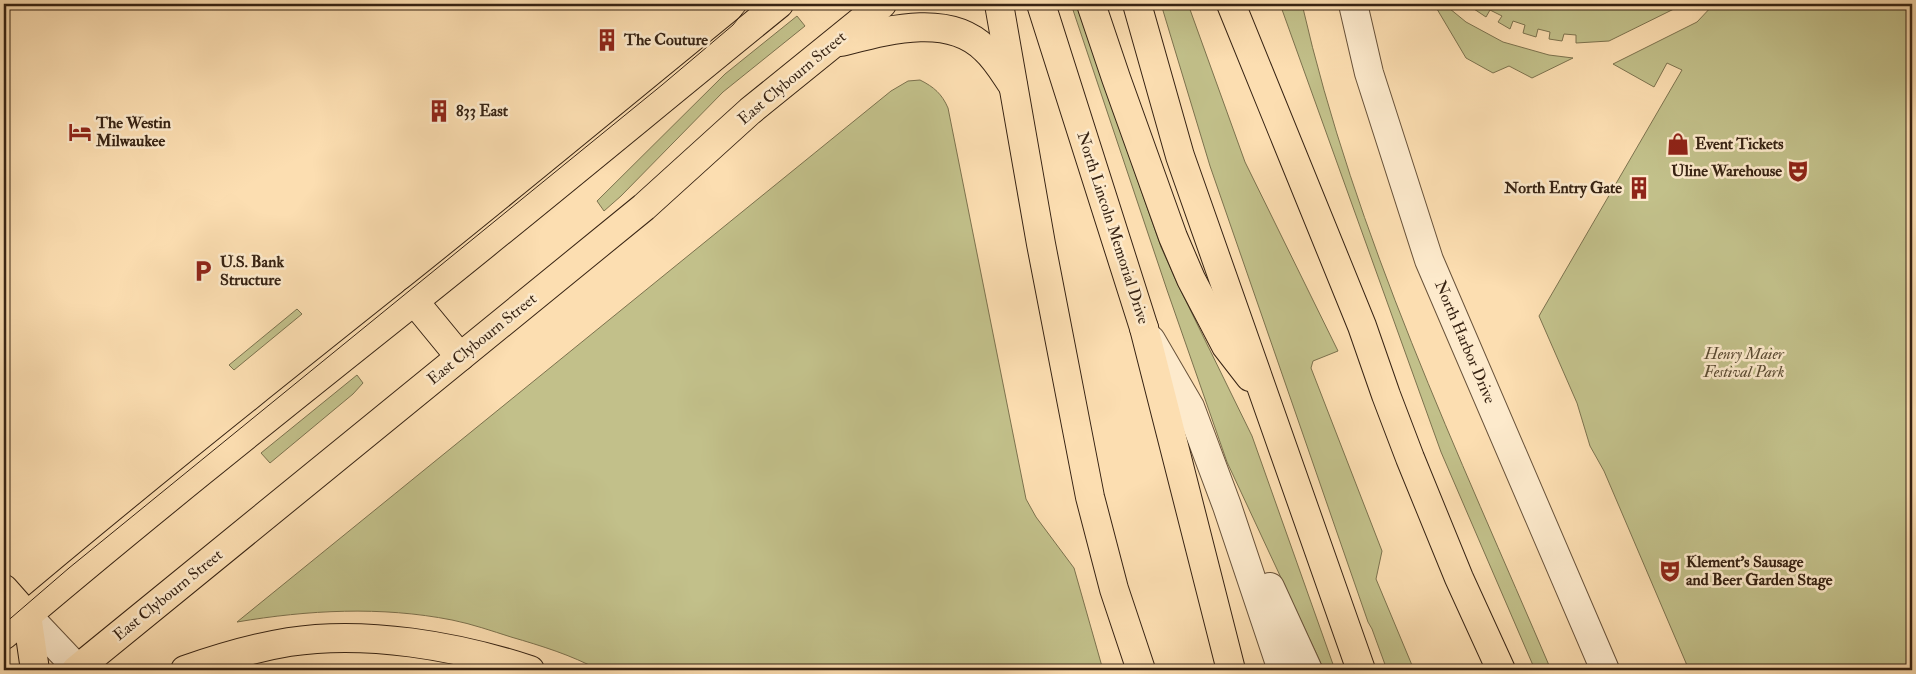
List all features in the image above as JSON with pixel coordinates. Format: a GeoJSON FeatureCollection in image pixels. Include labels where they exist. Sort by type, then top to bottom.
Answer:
{"type":"FeatureCollection","features":[{"type":"Feature","properties":{"kind":"main road"},"geometry":{"type":"LineString","coordinates":[[4,635],[240,439],[414,301],[779,4]]}},
{"type":"Feature","properties":{"kind":"main road","name":"East Clybourn Street"},"geometry":{"type":"LineString","coordinates":[[78,670],[644,207],[750,111],[882,4]]}},
{"type":"Feature","properties":{"kind":"main road"},"geometry":{"type":"LineString","coordinates":[[999,4],[1041,244],[1090,497],[1117,598],[1140,670]]}},
{"type":"Feature","properties":{"kind":"main road","name":"North Lincoln Memorial Drive"},"geometry":{"type":"LineString","coordinates":[[1041,4],[1144,328]]}},
{"type":"Feature","properties":{"kind":"main road"},"geometry":{"type":"LineString","coordinates":[[1091,4],[1173,237],[1191,279],[1226,346],[1262,392]]}},
{"type":"Feature","properties":{"kind":"main road"},"geometry":{"type":"LineString","coordinates":[[1137,4],[1180,156],[1230,293],[1262,392],[1361,670]]}},
{"type":"Feature","properties":{"kind":"main road"},"geometry":{"type":"LineString","coordinates":[[1231,4],[1362,326],[1410,458],[1459,578],[1501,670]]}},
{"type":"Feature","properties":{"kind":"main road"},"geometry":{"type":"LineString","coordinates":[[832,44],[895,28],[947,29],[956,31],[970,36],[984,47],[1013,86]]}},
{"type":"Feature","properties":{"kind":"main road"},"geometry":{"type":"LineString","coordinates":[[414,301],[460,357]]}},
{"type":"Feature","properties":{"kind":"main road"},"geometry":{"type":"LineString","coordinates":[[1144,328],[1231,670]]}},
{"type":"Feature","properties":{"kind":"main road"},"geometry":{"type":"LineString","coordinates":[[4,589],[27,616],[35,670]]}},
{"type":"Feature","properties":{"kind":"main road"},"geometry":{"type":"LineString","coordinates":[[185,670],[214,660],[290,642],[356,638],[441,646],[494,658],[530,670]]}},
{"type":"Feature","properties":{"kind":"street","name":"North Harbor Drive"},"geometry":{"type":"LineString","coordinates":[[1353,4],[1369,72],[1429,260],[1605,670]]}},
{"type":"Feature","properties":{"kind":"street","name":"North Lincoln Memorial Drive"},"geometry":{"type":"LineString","coordinates":[[1144,328],[1190,407],[1227,506],[1282,670]]}},
{"type":"Feature","properties":{"kind":"street"},"geometry":{"type":"LineString","coordinates":[[1227,506],[1275,597],[1308,670]]}},
{"type":"Feature","properties":{"kind":"street"},"geometry":{"type":"LineString","coordinates":[[27,616],[78,670]]}},
{"type":"Feature","properties":{"kind":"green space"},"geometry":{"type":"Polygon","coordinates":[[[1071,4],[1076,4],[1161,247],[1252,436],[1335,670],[1324,670],[1227,462],[1071,4]]]}},
{"type":"Feature","properties":{"kind":"green space"},"geometry":{"type":"Polygon","coordinates":[[[1161,4],[1188,4],[1245,162],[1338,351],[1313,361],[1311,368],[1382,551],[1376,579],[1414,670],[1387,670],[1368,622],[1210,166],[1161,4]]]}},
{"type":"Feature","properties":{"kind":"green space"},"geometry":{"type":"Polygon","coordinates":[[[1280,4],[1302,4],[1324,90],[1350,175],[1380,259],[1445,425],[1551,670],[1535,670],[1441,452],[1280,4]]]}},
{"type":"Feature","properties":{"kind":"green space"},"geometry":{"type":"Polygon","coordinates":[[[1434,4],[1444,4],[1466,22],[1503,42],[1549,55],[1573,58],[1532,78],[1509,66],[1493,73],[1466,58],[1434,4]]]}},
{"type":"Feature","properties":{"kind":"green space"},"geometry":{"type":"Polygon","coordinates":[[[1478,4],[1684,4],[1609,41],[1576,43],[1576,35],[1564,34],[1562,41],[1549,39],[1550,32],[1538,29],[1536,37],[1523,33],[1525,25],[1513,21],[1510,29],[1498,22],[1502,16],[1490,10],[1486,17],[1474,9],[1478,4]]]}},
{"type":"Feature","properties":{"kind":"green space","name":"Henry Maier Festival Park"},"geometry":{"type":"Polygon","coordinates":[[[1714,4],[1912,4],[1912,670],[1689,670],[1604,471],[1590,446],[1577,403],[1539,316],[1682,70],[1667,63],[1654,87],[1613,64],[1697,22],[1714,4]]]}},
{"type":"Feature","properties":{"kind":"green space"},"geometry":{"type":"Polygon","coordinates":[[[797,16],[805,26],[723,92],[604,211],[597,201],[725,74],[797,16]]]}},
{"type":"Feature","properties":{"kind":"green space"},"geometry":{"type":"Polygon","coordinates":[[[920,80],[937,91],[948,108],[1026,499],[1036,517],[1074,568],[1103,670],[599,670],[567,655],[534,644],[452,620],[425,616],[371,611],[344,611],[318,612],[237,622],[891,91],[908,81],[920,80]]]}},
{"type":"Feature","properties":{"kind":"green space"},"geometry":{"type":"Polygon","coordinates":[[[297,309],[302,314],[234,370],[229,365],[297,309]]]}},
{"type":"Feature","properties":{"kind":"green space"},"geometry":{"type":"Polygon","coordinates":[[[357,375],[363,383],[353,394],[270,463],[261,453],[357,375]]]}},
{"type":"Feature","properties":{"kind":"tram line"},"geometry":{"type":"LineString","coordinates":[[4,624],[69,568],[662,85],[733,25],[750,4]]}},
{"type":"Feature","properties":{"kind":"place","name":"The Couture"},"geometry":{"type":"Point","coordinates":[607,40]}},
{"type":"Feature","properties":{"kind":"place","name":"833 East"},"geometry":{"type":"Point","coordinates":[439,111]}},
{"type":"Feature","properties":{"kind":"place","name":"The Westin Milwaukee"},"geometry":{"type":"Point","coordinates":[80,132]}},
{"type":"Feature","properties":{"kind":"place","name":"Event Tickets"},"geometry":{"type":"Point","coordinates":[1678,144]}},
{"type":"Feature","properties":{"kind":"place","name":"Uline Warehouse"},"geometry":{"type":"Point","coordinates":[1798,171]}},
{"type":"Feature","properties":{"kind":"place","name":"North Entry Gate"},"geometry":{"type":"Point","coordinates":[1639,188]}},
{"type":"Feature","properties":{"kind":"place","name":"U.S. Bank Structure"},"geometry":{"type":"Point","coordinates":[203,271]}},
{"type":"Feature","properties":{"kind":"place","name":"Klement's Sausage and Beer Garden Stage"},"geometry":{"type":"Point","coordinates":[1670,571]}}]}
